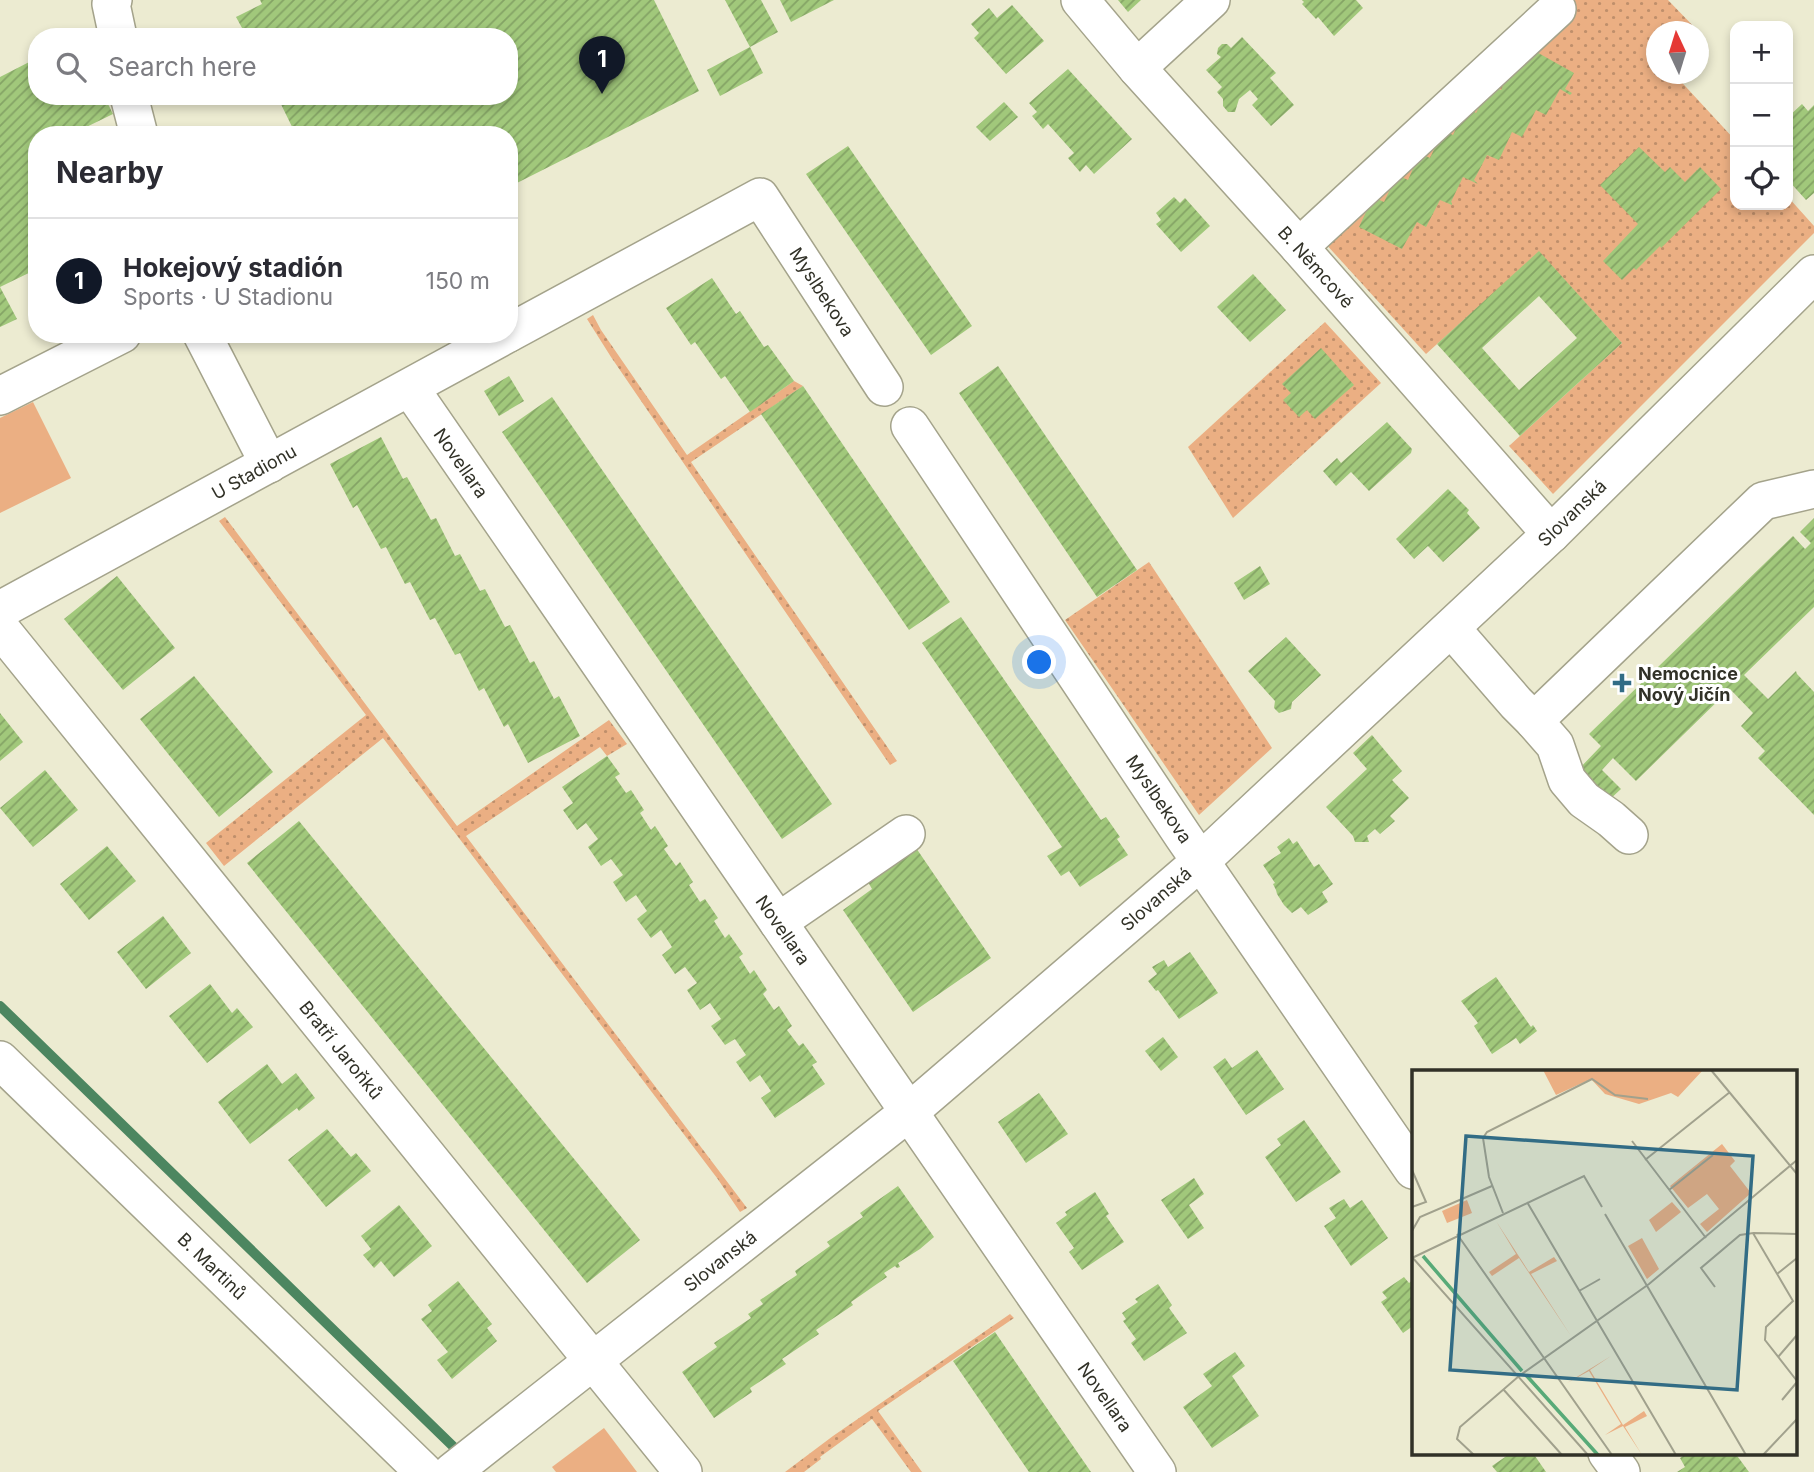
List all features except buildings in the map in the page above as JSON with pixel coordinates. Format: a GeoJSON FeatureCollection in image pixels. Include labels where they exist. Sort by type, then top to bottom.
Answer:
{"type":"FeatureCollection","features":[{"type":"Feature","properties":{"kind":"street"},"geometry":{"type":"LineString","coordinates":[[113,0],[111,4],[116,28]]}},
{"type":"Feature","properties":{"kind":"street","name":"B. Němcové"},"geometry":{"type":"LineString","coordinates":[[1080,0],[1551,534]]}},
{"type":"Feature","properties":{"kind":"street"},"geometry":{"type":"LineString","coordinates":[[1138,68],[1211,0]]}},
{"type":"Feature","properties":{"kind":"street"},"geometry":{"type":"LineString","coordinates":[[1299,247],[1557,9]]}},
{"type":"Feature","properties":{"kind":"street"},"geometry":{"type":"LineString","coordinates":[[131,105],[137,126]]}},
{"type":"Feature","properties":{"kind":"street","name":"U Stadionu"},"geometry":{"type":"LineString","coordinates":[[518,329],[760,197]]}},
{"type":"Feature","properties":{"kind":"street","name":"Myslbekova"},"geometry":{"type":"LineString","coordinates":[[760,197],[884,387]]}},
{"type":"Feature","properties":{"kind":"street","name":"Slovanská"},"geometry":{"type":"LineString","coordinates":[[452,1472],[909,1112],[1201,861],[1354,735],[1451,628],[1551,534],[1814,274]]}},
{"type":"Feature","properties":{"kind":"street"},"geometry":{"type":"LineString","coordinates":[[0,396],[104,343]]}},
{"type":"Feature","properties":{"kind":"street"},"geometry":{"type":"LineString","coordinates":[[207,343],[269,464]]}},
{"type":"Feature","properties":{"kind":"street","name":"U Stadionu"},"geometry":{"type":"LineString","coordinates":[[0,610],[492,343]]}},
{"type":"Feature","properties":{"kind":"street","name":"Novellara"},"geometry":{"type":"LineString","coordinates":[[410,388],[1157,1472]]}},
{"type":"Feature","properties":{"kind":"street","name":"Myslbekova"},"geometry":{"type":"LineString","coordinates":[[910,426],[1201,861],[1412,1169]]}},
{"type":"Feature","properties":{"kind":"street"},"geometry":{"type":"LineString","coordinates":[[1534,721],[1763,500],[1814,489]]}},
{"type":"Feature","properties":{"kind":"street","name":"Bratří Jaroňků"},"geometry":{"type":"LineString","coordinates":[[0,628],[683,1472]]}},
{"type":"Feature","properties":{"kind":"street"},"geometry":{"type":"LineString","coordinates":[[1451,628],[1555,745],[1567,780],[1584,800],[1629,835]]}},
{"type":"Feature","properties":{"kind":"street"},"geometry":{"type":"LineString","coordinates":[[778,922],[906,834]]}},
{"type":"Feature","properties":{"kind":"street","name":"B. Martinů"},"geometry":{"type":"LineString","coordinates":[[0,1060],[424,1472]]}},
{"type":"Feature","properties":{"kind":"street"},"geometry":{"type":"LineString","coordinates":[[1608,1454],[1620,1472]]}},
{"type":"Feature","properties":{"kind":"shaded area"},"geometry":{"type":"Polygon","coordinates":[[[1542,0],[1668,0],[1688,21],[1646,21],[1646,84],[1683,84],[1730,135],[1730,210],[1793,210],[1793,203],[1814,226],[1814,233],[1553,494],[1509,446],[1622,343],[1539,252],[1426,354],[1304,220],[1542,0]]]}},
{"type":"Feature","properties":{"kind":"shaded area"},"geometry":{"type":"Polygon","coordinates":[[[593,315],[687,455],[794,381],[803,386],[691,462],[897,761],[890,765],[611,357],[587,319],[593,315]]]}},
{"type":"Feature","properties":{"kind":"shaded area"},"geometry":{"type":"Polygon","coordinates":[[[1325,322],[1381,383],[1233,518],[1188,447],[1325,322]]]}},
{"type":"Feature","properties":{"kind":"shaded area"},"geometry":{"type":"Polygon","coordinates":[[[33,402],[71,478],[0,513],[0,418],[33,402]]]}},
{"type":"Feature","properties":{"kind":"shaded area"},"geometry":{"type":"Polygon","coordinates":[[[225,517],[457,826],[609,720],[627,744],[607,756],[600,747],[466,836],[747,1208],[740,1212],[383,738],[224,866],[206,843],[366,715],[219,521],[225,517]]]}},
{"type":"Feature","properties":{"kind":"shaded area"},"geometry":{"type":"Polygon","coordinates":[[[1149,562],[1272,748],[1199,815],[1065,620],[1149,562]]]}},
{"type":"Feature","properties":{"kind":"shaded area"},"geometry":{"type":"Polygon","coordinates":[[[1010,1314],[1014,1318],[878,1411],[922,1472],[911,1472],[872,1419],[804,1472],[785,1472],[833,1436],[1010,1314]]]}},
{"type":"Feature","properties":{"kind":"shaded area"},"geometry":{"type":"Polygon","coordinates":[[[604,1428],[637,1472],[556,1472],[552,1467],[604,1428]]]}},
{"type":"Feature","properties":{"kind":"waterway"},"geometry":{"type":"LineString","coordinates":[[0,1006],[462,1455]]}},
{"type":"Feature","properties":{"kind":"place","name":"Hokejový stadión"},"geometry":{"type":"Point","coordinates":[602,94]}},
{"type":"Feature","properties":{"kind":"place","name":"Nemocnice Nový Jičín"},"geometry":{"type":"Point","coordinates":[1622,683]}}]}
